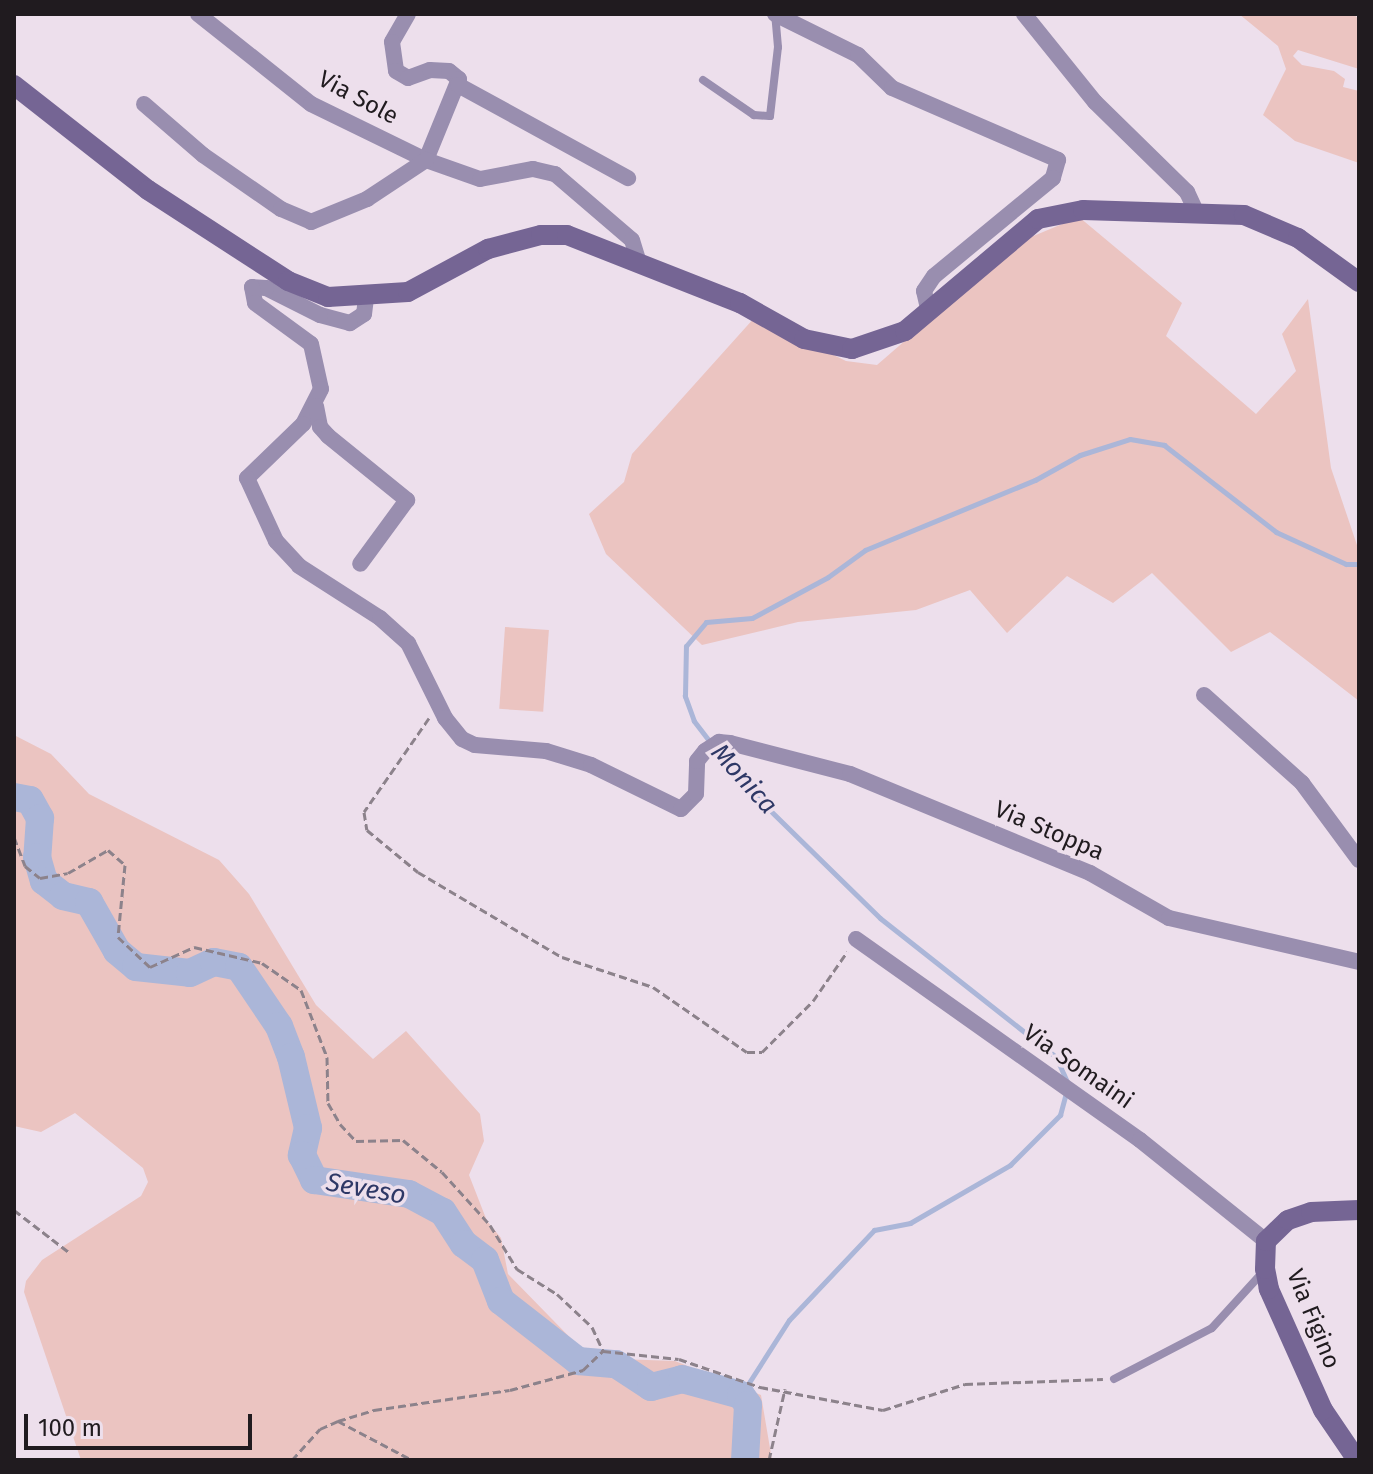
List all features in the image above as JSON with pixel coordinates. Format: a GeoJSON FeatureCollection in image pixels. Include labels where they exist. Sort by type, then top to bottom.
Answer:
{"type":"FeatureCollection","features":[{"type":"Feature","properties":{"kind":"main road"},"geometry":{"type":"LineString","coordinates":[[14,85],[148,190],[288,281],[328,297],[366,298],[408,292],[488,249],[541,235],[597,243],[829,346],[852,349],[880,343],[929,312],[1038,219],[1083,210],[1196,211],[1267,223],[1359,282]]}},
{"type":"Feature","properties":{"kind":"main road"},"geometry":{"type":"LineString","coordinates":[[1266,1241],[1288,1220],[1311,1212],[1359,1210]]}},
{"type":"Feature","properties":{"kind":"main road","name":"Via Figino"},"geometry":{"type":"LineString","coordinates":[[1266,1241],[1265,1269],[1269,1289],[1323,1410],[1357,1460]]}},
{"type":"Feature","properties":{"kind":"street","name":"Via Sole"},"geometry":{"type":"LineString","coordinates":[[198,14],[311,104],[426,160],[480,179],[533,169],[555,174],[632,240],[639,263]]}},
{"type":"Feature","properties":{"kind":"street"},"geometry":{"type":"LineString","coordinates":[[408,14],[392,42],[396,71],[408,78],[430,70],[449,71],[458,85],[628,178]]}},
{"type":"Feature","properties":{"kind":"street"},"geometry":{"type":"LineString","coordinates":[[775,14],[858,55],[892,88],[1058,160],[1053,178],[934,276],[924,291],[929,312]]}},
{"type":"Feature","properties":{"kind":"street"},"geometry":{"type":"LineString","coordinates":[[1024,14],[1095,102],[1187,192],[1196,211]]}},
{"type":"Feature","properties":{"kind":"street"},"geometry":{"type":"LineString","coordinates":[[144,104],[203,155],[281,209],[311,222],[367,199],[426,160],[458,85]]}},
{"type":"Feature","properties":{"kind":"street"},"geometry":{"type":"LineString","coordinates":[[366,298],[364,314],[350,323],[320,315],[266,288],[252,287],[255,303],[311,344],[321,389],[316,406],[247,478],[276,541],[299,566],[380,618],[408,643],[438,702]]}},
{"type":"Feature","properties":{"kind":"street"},"geometry":{"type":"LineString","coordinates":[[316,406],[328,436],[407,500],[360,564]]}},
{"type":"Feature","properties":{"kind":"street"},"geometry":{"type":"LineString","coordinates":[[1204,695],[1302,783],[1359,860]]}},
{"type":"Feature","properties":{"kind":"street","name":"Via Stoppa"},"geometry":{"type":"LineString","coordinates":[[438,702],[453,729],[475,745],[546,751],[591,765],[646,789],[668,807],[681,809],[696,794],[697,761],[712,746],[850,774],[1090,873],[1169,918],[1359,962]]}},
{"type":"Feature","properties":{"kind":"street","name":"Via Somaini"},"geometry":{"type":"LineString","coordinates":[[856,939],[1078,1097],[1266,1241]]}},
{"type":"Feature","properties":{"kind":"lane"},"geometry":{"type":"LineString","coordinates":[[703,80],[754,115],[770,116],[778,47],[775,14]]}},
{"type":"Feature","properties":{"kind":"lane"},"geometry":{"type":"LineString","coordinates":[[1114,1379],[1212,1328],[1265,1269]]}},
{"type":"Feature","properties":{"kind":"path"},"geometry":{"type":"LineString","coordinates":[[438,702],[364,812],[367,830],[418,872],[542,946],[598,971],[653,987],[747,1052],[762,1052],[813,1001],[856,939]]}},
{"type":"Feature","properties":{"kind":"path"},"geometry":{"type":"LineString","coordinates":[[14,837],[25,866],[40,878],[68,873],[108,850],[125,865],[118,937],[150,967],[194,947],[262,963],[301,990],[327,1057],[328,1103],[340,1124],[356,1141],[403,1140],[442,1172],[490,1225],[517,1269],[557,1294],[592,1327],[603,1351]]}},
{"type":"Feature","properties":{"kind":"path"},"geometry":{"type":"LineString","coordinates":[[14,1210],[70,1253]]}},
{"type":"Feature","properties":{"kind":"path"},"geometry":{"type":"LineString","coordinates":[[292,1460],[320,1429],[338,1421],[374,1410],[510,1390],[583,1370],[603,1351],[679,1359],[760,1387],[785,1389],[883,1410],[965,1384],[1114,1379]]}},
{"type":"Feature","properties":{"kind":"path"},"geometry":{"type":"LineString","coordinates":[[769,1460],[785,1389]]}},
{"type":"Feature","properties":{"kind":"path"},"geometry":{"type":"LineString","coordinates":[[338,1421],[412,1460]]}},
{"type":"Feature","properties":{"kind":"shaded area"},"geometry":{"type":"Polygon","coordinates":[[[1239,14],[1353,14],[1359,19],[1359,69],[1298,50],[1293,56],[1302,65],[1334,71],[1345,79],[1343,87],[1359,91],[1359,163],[1295,141],[1263,115],[1286,69],[1278,46],[1239,14]]]}},
{"type":"Feature","properties":{"kind":"shaded area"},"geometry":{"type":"Polygon","coordinates":[[[1079,217],[1182,303],[1166,336],[1256,414],[1296,371],[1282,334],[1308,299],[1331,468],[1359,551],[1359,701],[1270,632],[1231,652],[1152,573],[1113,603],[1067,576],[1007,633],[970,590],[916,610],[798,622],[702,645],[606,554],[589,514],[624,482],[632,454],[755,317],[846,361],[877,365],[1019,242],[1079,217]]]}},
{"type":"Feature","properties":{"kind":"shaded area"},"geometry":{"type":"Polygon","coordinates":[[[505,627],[549,630],[543,712],[499,709],[505,627]]]}},
{"type":"Feature","properties":{"kind":"shaded area"},"geometry":{"type":"Polygon","coordinates":[[[14,735],[51,754],[89,794],[219,860],[249,894],[316,1005],[373,1059],[406,1031],[480,1114],[484,1141],[469,1175],[487,1221],[501,1238],[508,1274],[590,1358],[675,1361],[761,1395],[772,1460],[81,1460],[24,1292],[26,1281],[42,1260],[141,1196],[148,1182],[143,1168],[75,1113],[41,1132],[14,1126],[14,735]]]}},
{"type":"Feature","properties":{"kind":"waterway","name":"Monica"},"geometry":{"type":"LineString","coordinates":[[1068,1084],[1056,1057],[880,918],[740,781],[694,721],[685,696],[686,646],[706,622],[752,618],[828,577],[865,550],[1035,480],[1080,455],[1130,439],[1164,445],[1276,532],[1346,564],[1359,564]]}},
{"type":"Feature","properties":{"kind":"waterway","name":"Seveso"},"geometry":{"type":"LineString","coordinates":[[14,797],[30,800],[40,818],[37,857],[44,881],[63,896],[89,902],[117,951],[136,967],[190,973],[214,962],[239,967],[279,1026],[291,1057],[308,1128],[302,1155],[314,1180],[409,1194],[443,1212],[464,1244],[485,1260],[501,1301],[578,1361],[616,1364],[651,1387],[682,1379],[741,1395],[748,1405],[745,1460]]}},
{"type":"Feature","properties":{"kind":"waterway","name":"Monica"},"geometry":{"type":"LineString","coordinates":[[741,1395],[789,1320],[874,1230],[910,1223],[1010,1165],[1060,1115],[1066,1093]]}}]}
